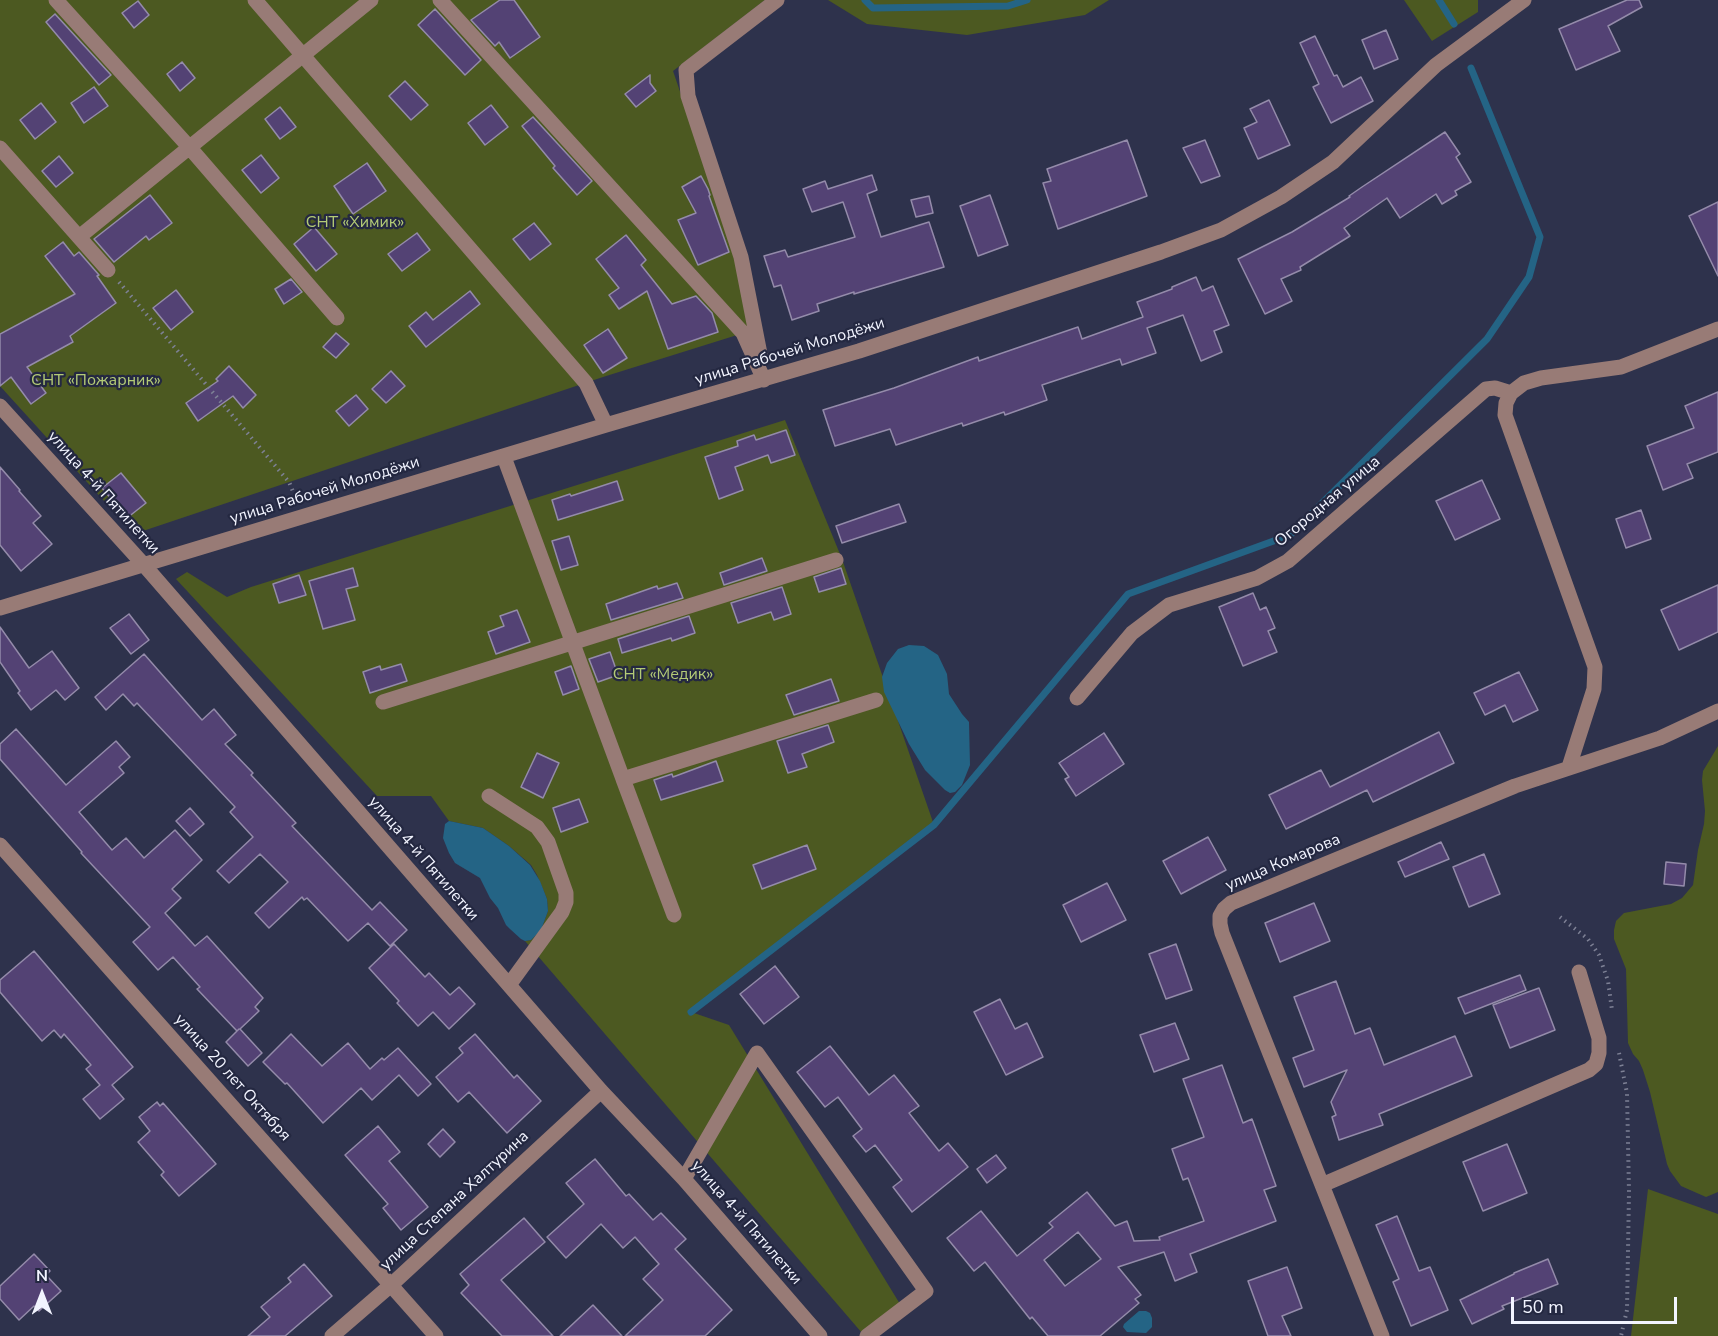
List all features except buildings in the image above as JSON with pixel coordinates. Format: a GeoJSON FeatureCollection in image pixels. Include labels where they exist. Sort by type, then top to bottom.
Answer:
{"type":"FeatureCollection","features":[{"type":"Feature","properties":{"kind":"street"},"geometry":{"type":"LineString","coordinates":[[56,0],[190,148],[337,318]]}},
{"type":"Feature","properties":{"kind":"street"},"geometry":{"type":"LineString","coordinates":[[255,0],[586,383],[606,425]]}},
{"type":"Feature","properties":{"kind":"street"},"geometry":{"type":"LineString","coordinates":[[79,237],[371,0]]}},
{"type":"Feature","properties":{"kind":"street"},"geometry":{"type":"LineString","coordinates":[[440,0],[743,333],[764,380]]}},
{"type":"Feature","properties":{"kind":"street"},"geometry":{"type":"LineString","coordinates":[[764,380],[741,258],[688,96],[686,70],[777,0]]}},
{"type":"Feature","properties":{"kind":"street","name":"улица Рабочей Молодёжи"},"geometry":{"type":"LineString","coordinates":[[0,608],[606,425],[764,380],[1161,252],[1221,230],[1281,197],[1333,162],[1436,65],[1520,1]]}},
{"type":"Feature","properties":{"kind":"street"},"geometry":{"type":"LineString","coordinates":[[0,148],[108,270]]}},
{"type":"Feature","properties":{"kind":"street"},"geometry":{"type":"LineString","coordinates":[[1569,767],[1594,689],[1595,668],[1505,415],[1506,404],[1511,393],[1524,383],[1542,378],[1621,367],[1718,329]]}},
{"type":"Feature","properties":{"kind":"street","name":"Огородная улица"},"geometry":{"type":"LineString","coordinates":[[1077,698],[1132,633],[1169,605],[1257,578],[1288,561],[1486,389],[1495,388],[1511,393]]}},
{"type":"Feature","properties":{"kind":"street","name":"улица 4-й Пятилетки"},"geometry":{"type":"LineString","coordinates":[[0,406],[144,565],[601,1091],[684,1179],[820,1336]]}},
{"type":"Feature","properties":{"kind":"street"},"geometry":{"type":"LineString","coordinates":[[504,457],[674,915]]}},
{"type":"Feature","properties":{"kind":"street"},"geometry":{"type":"LineString","coordinates":[[383,702],[836,560]]}},
{"type":"Feature","properties":{"kind":"street"},"geometry":{"type":"LineString","coordinates":[[623,779],[876,700]]}},
{"type":"Feature","properties":{"kind":"street","name":"улица Комарова"},"geometry":{"type":"LineString","coordinates":[[1382,1336],[1222,933],[1220,916],[1231,903],[1515,786],[1660,738],[1718,711]]}},
{"type":"Feature","properties":{"kind":"street"},"geometry":{"type":"LineString","coordinates":[[489,796],[537,827],[548,842],[566,893],[566,902],[562,912],[509,985]]}},
{"type":"Feature","properties":{"kind":"street","name":"улица 20 лет Октября"},"geometry":{"type":"LineString","coordinates":[[0,845],[436,1336]]}},
{"type":"Feature","properties":{"kind":"street"},"geometry":{"type":"LineString","coordinates":[[1322,1185],[1589,1070],[1596,1064],[1599,1038],[1579,972]]}},
{"type":"Feature","properties":{"kind":"street"},"geometry":{"type":"LineString","coordinates":[[684,1179],[757,1053],[926,1291],[867,1336]]}},
{"type":"Feature","properties":{"kind":"street","name":"улица Степана Халтурина"},"geometry":{"type":"LineString","coordinates":[[332,1336],[391,1285],[601,1091]]}},
{"type":"Feature","properties":{"kind":"path"},"geometry":{"type":"LineString","coordinates":[[108,270],[289,482],[302,516]]}},
{"type":"Feature","properties":{"kind":"path"},"geometry":{"type":"LineString","coordinates":[[1560,917],[1588,939],[1599,955],[1608,981],[1612,1014]]}},
{"type":"Feature","properties":{"kind":"path"},"geometry":{"type":"LineString","coordinates":[[1617,1046],[1627,1093],[1629,1191],[1627,1310],[1621,1336]]}},
{"type":"Feature","properties":{"kind":"green space","name":"СНТ «Химик»"},"geometry":{"type":"Polygon","coordinates":[[[0,0],[765,0],[673,71],[737,258],[750,331],[603,377],[134,534],[0,386],[0,0]]]}},
{"type":"Feature","properties":{"kind":"green space"},"geometry":{"type":"Polygon","coordinates":[[[828,0],[1109,0],[1085,15],[967,35],[867,24],[828,0]]]}},
{"type":"Feature","properties":{"kind":"green space"},"geometry":{"type":"Polygon","coordinates":[[[1404,0],[1478,0],[1478,12],[1432,41],[1404,0]]]}},
{"type":"Feature","properties":{"kind":"green space","name":"СНТ «Медик»"},"geometry":{"type":"Polygon","coordinates":[[[785,420],[842,559],[934,825],[691,1012],[729,1025],[900,1304],[862,1333],[525,941],[531,940],[541,930],[548,911],[547,899],[531,865],[483,828],[449,821],[431,796],[377,796],[176,579],[187,572],[227,597],[251,587],[785,420]]]}},
{"type":"Feature","properties":{"kind":"green space"},"geometry":{"type":"Polygon","coordinates":[[[1718,746],[1718,1192],[1706,1197],[1681,1186],[1667,1164],[1643,1070],[1628,1043],[1626,969],[1614,939],[1614,930],[1616,921],[1624,913],[1671,904],[1682,898],[1693,885],[1704,824],[1703,771],[1718,746]]]}},
{"type":"Feature","properties":{"kind":"green space"},"geometry":{"type":"Polygon","coordinates":[[[1648,1189],[1718,1214],[1718,1336],[1631,1336],[1648,1189]]]}},
{"type":"Feature","properties":{"kind":"water"},"geometry":{"type":"Polygon","coordinates":[[[909,645],[924,646],[938,655],[947,674],[949,694],[969,722],[970,765],[962,785],[955,792],[950,793],[945,790],[925,770],[909,744],[884,692],[882,677],[887,663],[898,649],[909,645]]]}},
{"type":"Feature","properties":{"kind":"water"},"geometry":{"type":"Polygon","coordinates":[[[449,821],[483,828],[509,846],[530,865],[540,881],[547,899],[548,911],[541,930],[531,940],[521,939],[506,925],[480,878],[455,863],[443,838],[445,824],[449,821]]]}},
{"type":"Feature","properties":{"kind":"water"},"geometry":{"type":"Polygon","coordinates":[[[1139,1311],[1150,1313],[1152,1327],[1146,1333],[1127,1332],[1123,1327],[1124,1324],[1139,1311]]]}},
{"type":"Feature","properties":{"kind":"waterway"},"geometry":{"type":"LineString","coordinates":[[865,0],[873,8],[1008,6],[1027,0]]}},
{"type":"Feature","properties":{"kind":"waterway"},"geometry":{"type":"LineString","coordinates":[[1439,0],[1454,24]]}},
{"type":"Feature","properties":{"kind":"waterway"},"geometry":{"type":"LineString","coordinates":[[691,1012],[934,825],[1128,594],[1290,535],[1487,339],[1529,277],[1540,237],[1471,68]]}},
{"type":"Feature","properties":{"kind":"park label","name":"СНТ «Пожарник»"},"geometry":{"type":"Point","coordinates":[96,381]}}]}
